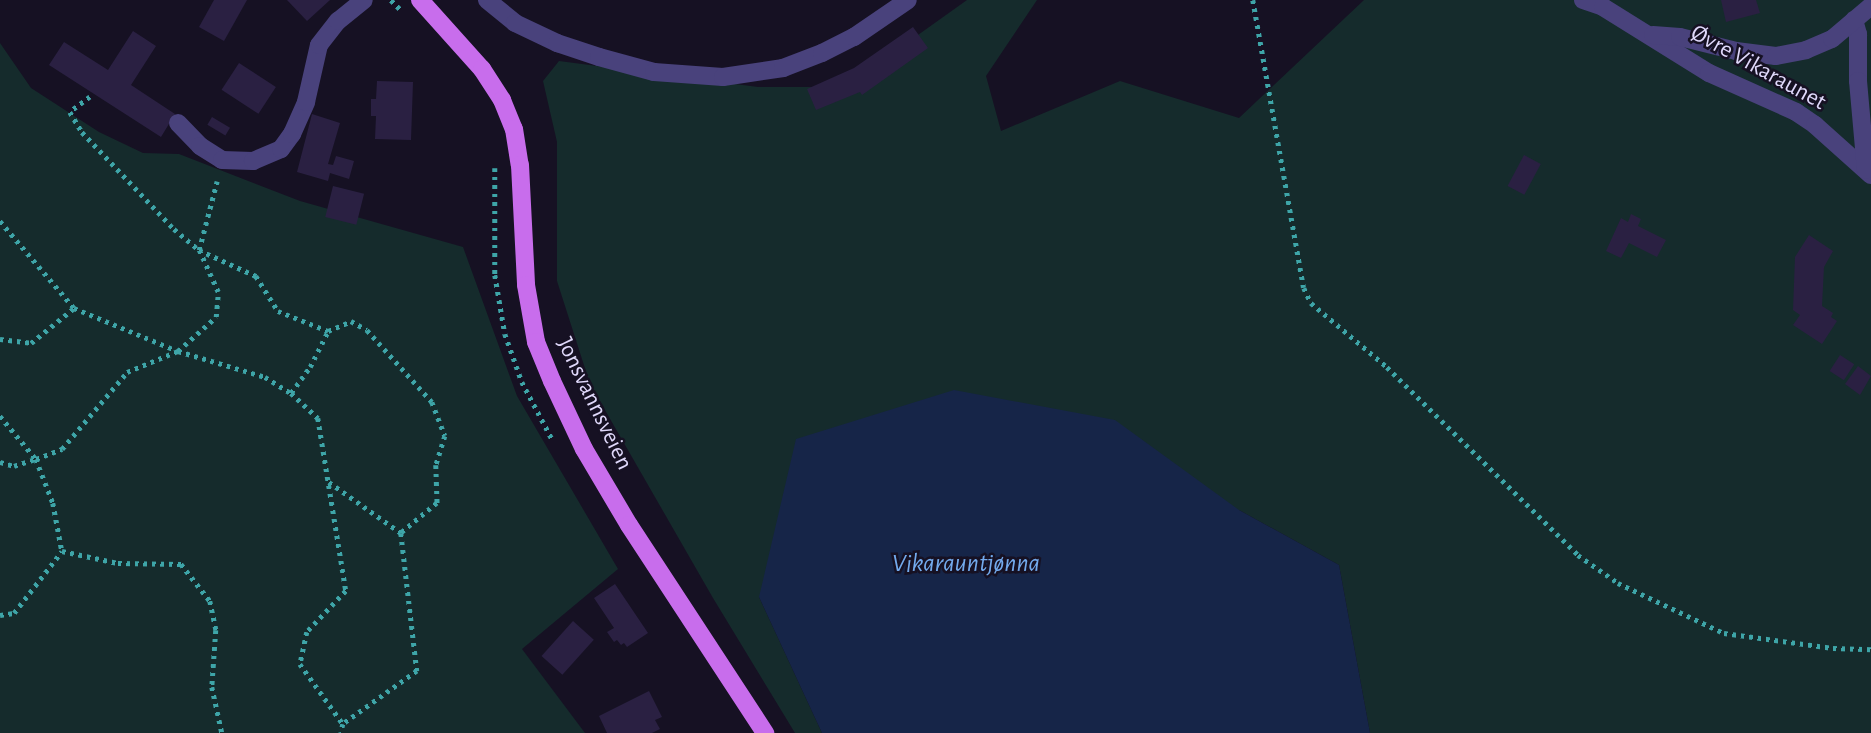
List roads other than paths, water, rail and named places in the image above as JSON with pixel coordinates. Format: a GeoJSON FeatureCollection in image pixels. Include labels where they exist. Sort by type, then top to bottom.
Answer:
{"type":"FeatureCollection","features":[{"type":"Feature","properties":{"kind":"main road","name":"Jonsvannsveien"},"geometry":{"type":"LineString","coordinates":[[420,0],[482,69],[502,100],[514,129],[520,165],[526,285],[536,342],[552,382],[584,449],[629,525],[765,733]]}},
{"type":"Feature","properties":{"kind":"street"},"geometry":{"type":"LineString","coordinates":[[178,124],[200,146],[222,160],[253,162],[281,149],[292,135],[306,102],[318,45],[338,21],[364,0]]}},
{"type":"Feature","properties":{"kind":"street"},"geometry":{"type":"LineString","coordinates":[[487,0],[515,23],[557,43],[654,72],[723,77],[773,70],[812,57],[854,37],[908,0]]}},
{"type":"Feature","properties":{"kind":"street","name":"Øvre Vikaraunet"},"geometry":{"type":"LineString","coordinates":[[1583,0],[1603,7],[1709,73],[1796,112],[1815,125],[1868,172]]}},
{"type":"Feature","properties":{"kind":"street","name":"Øvre Vikaraunet"},"geometry":{"type":"LineString","coordinates":[[1650,35],[1680,37],[1736,51],[1776,56],[1806,50],[1832,39],[1871,6]]}},
{"type":"Feature","properties":{"kind":"street"},"geometry":{"type":"LineString","coordinates":[[1854,20],[1858,34],[1858,81],[1868,172]]}},
{"type":"Feature","properties":{"kind":"water","name":"Vikarauntjønna"},"geometry":{"type":"Polygon","coordinates":[[[954,390],[1115,420],[1239,510],[1339,565],[1370,733],[822,733],[759,597],[796,439],[954,390]]]}}]}
